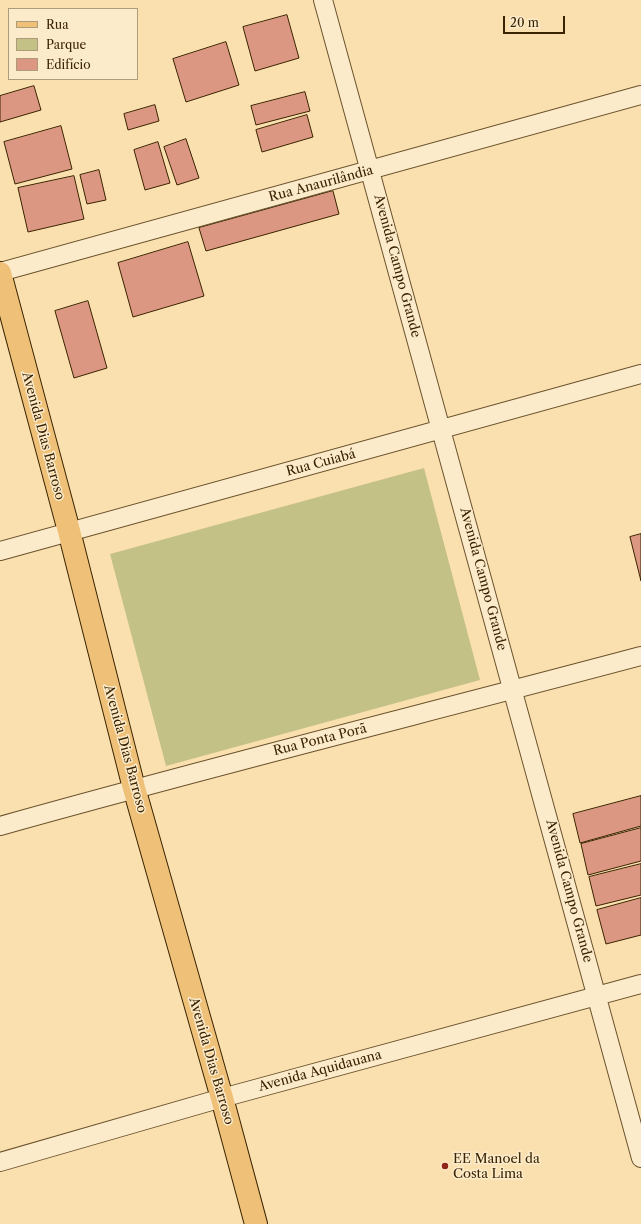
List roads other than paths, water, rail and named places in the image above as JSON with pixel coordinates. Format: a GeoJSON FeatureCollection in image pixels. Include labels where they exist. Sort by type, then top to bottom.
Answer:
{"type":"FeatureCollection","features":[{"type":"Feature","properties":{"kind":"main road","name":"Avenida Dias Barroso"},"geometry":{"type":"LineString","coordinates":[[0,272],[134,788],[222,1098],[256,1224]]}},
{"type":"Feature","properties":{"kind":"street","name":"Avenida Campo Grande"},"geometry":{"type":"LineString","coordinates":[[323,0],[514,690],[641,1158]]}},
{"type":"Feature","properties":{"kind":"street","name":"Rua Anaurilândia"},"geometry":{"type":"LineString","coordinates":[[0,272],[641,95]]}},
{"type":"Feature","properties":{"kind":"street","name":"Rua Cuiabá"},"geometry":{"type":"LineString","coordinates":[[0,550],[442,430],[641,374]]}},
{"type":"Feature","properties":{"kind":"street","name":"Rua Ponta Porã"},"geometry":{"type":"LineString","coordinates":[[0,826],[134,788],[641,656]]}},
{"type":"Feature","properties":{"kind":"street","name":"Avenida Aquidauana"},"geometry":{"type":"LineString","coordinates":[[0,1162],[222,1098],[641,984]]}},
{"type":"Feature","properties":{"kind":"place","name":"EE Manoel da Costa Lima"},"geometry":{"type":"Point","coordinates":[445,1166]}}]}
